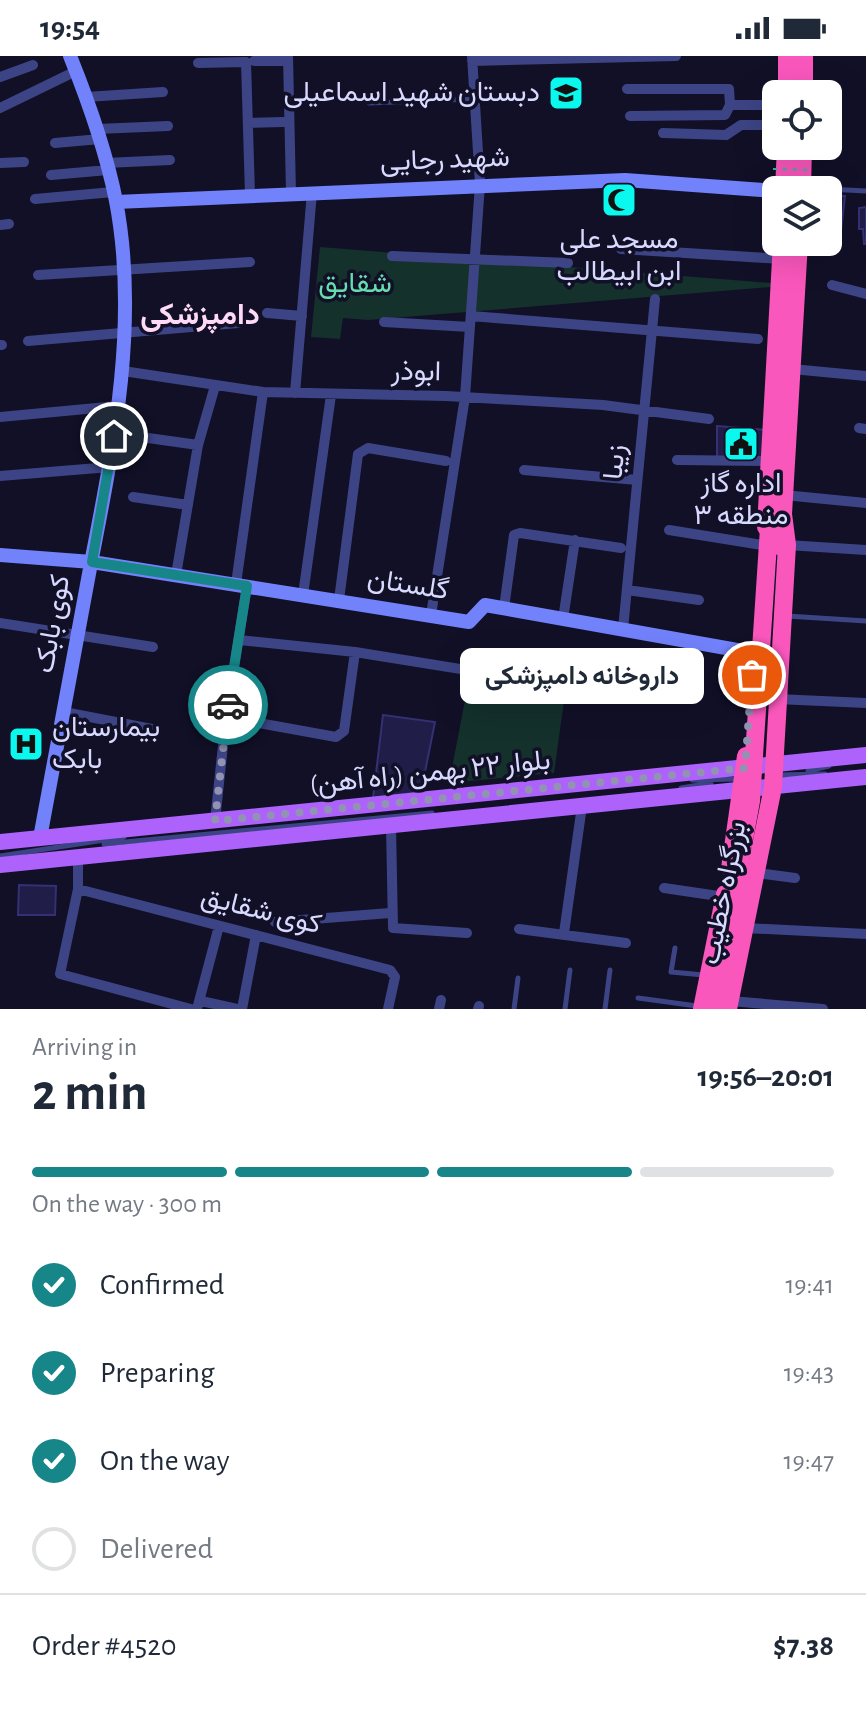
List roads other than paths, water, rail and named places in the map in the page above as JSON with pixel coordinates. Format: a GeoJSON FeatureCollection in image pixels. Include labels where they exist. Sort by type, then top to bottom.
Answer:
{"type":"FeatureCollection","features":[{"type":"Feature","properties":{"kind":"highway"},"geometry":{"type":"LineString","coordinates":[[787,56],[787,80]]}},
{"type":"Feature","properties":{"kind":"highway"},"geometry":{"type":"LineString","coordinates":[[804,56],[804,80]]}},
{"type":"Feature","properties":{"kind":"highway"},"geometry":{"type":"LineString","coordinates":[[727,1006],[760,803],[776,514],[772,461],[782,256]]}},
{"type":"Feature","properties":{"kind":"highway"},"geometry":{"type":"LineString","coordinates":[[705,1008],[751,801],[776,514],[784,495],[798,256]]}},
{"type":"Feature","properties":{"kind":"highway","name":"بزرگراه خطیب"},"geometry":{"type":"LineString","coordinates":[[727,1006],[761,852],[773,776],[787,545],[776,514]]}},
{"type":"Feature","properties":{"kind":"highway","name":"بزرگراه خطیب"},"geometry":{"type":"LineString","coordinates":[[705,1008],[730,873],[751,698],[762,545],[776,514]]}},
{"type":"Feature","properties":{"kind":"highway"},"geometry":{"type":"LineString","coordinates":[[751,698],[777,699]]}},
{"type":"Feature","properties":{"kind":"highway"},"geometry":{"type":"LineString","coordinates":[[733,848],[743,858],[752,858],[761,852]]}},
{"type":"Feature","properties":{"kind":"highway"},"geometry":{"type":"LineString","coordinates":[[730,873],[740,862],[748,863],[756,876]]}},
{"type":"Feature","properties":{"kind":"main road","name":"کوی بابک"},"geometry":{"type":"LineString","coordinates":[[41,843],[110,467],[123,371],[123,268],[115,197],[99,134],[70,56]]}},
{"type":"Feature","properties":{"kind":"main road","name":"شهید رجایی"},"geometry":{"type":"LineString","coordinates":[[115,197],[250,195],[625,180],[762,190]]}},
{"type":"Feature","properties":{"kind":"main road","name":"گلستان"},"geometry":{"type":"LineString","coordinates":[[0,555],[92,562],[472,622],[481,606],[504,608]]}},
{"type":"Feature","properties":{"kind":"main road"},"geometry":{"type":"LineString","coordinates":[[504,608],[754,653]]}},
{"type":"Feature","properties":{"kind":"main road","name":"بلوار ۲۲ بهمن (راه آهن)"},"geometry":{"type":"LineString","coordinates":[[773,776],[866,755]]}},
{"type":"Feature","properties":{"kind":"main road","name":"بلوار ۲۲ بهمن (راه آهن)"},"geometry":{"type":"LineString","coordinates":[[0,845],[41,843],[215,821],[773,776],[866,777]]}},
{"type":"Feature","properties":{"kind":"main road","name":"بلوار ۲۲ بهمن (راه آهن)"},"geometry":{"type":"LineString","coordinates":[[0,865],[582,806],[740,779]]}},
{"type":"Feature","properties":{"kind":"street"},"geometry":{"type":"LineString","coordinates":[[431,615],[465,397],[480,184],[472,58],[676,56]]}},
{"type":"Feature","properties":{"kind":"street"},"geometry":{"type":"LineString","coordinates":[[254,61],[288,58],[291,193]]}},
{"type":"Feature","properties":{"kind":"street"},"geometry":{"type":"LineString","coordinates":[[198,63],[246,62],[250,195]]}},
{"type":"Feature","properties":{"kind":"street"},"geometry":{"type":"LineString","coordinates":[[0,77],[33,65]]}},
{"type":"Feature","properties":{"kind":"street"},"geometry":{"type":"LineString","coordinates":[[0,108],[76,71]]}},
{"type":"Feature","properties":{"kind":"street"},"geometry":{"type":"LineString","coordinates":[[627,89],[729,89],[730,105],[725,115],[630,116]]}},
{"type":"Feature","properties":{"kind":"street"},"geometry":{"type":"LineString","coordinates":[[86,97],[163,92]]}},
{"type":"Feature","properties":{"kind":"street"},"geometry":{"type":"LineString","coordinates":[[730,105],[762,105]]}},
{"type":"Feature","properties":{"kind":"street"},"geometry":{"type":"LineString","coordinates":[[248,123],[283,122]]}},
{"type":"Feature","properties":{"kind":"street"},"geometry":{"type":"LineString","coordinates":[[663,133],[726,135],[741,125],[762,125]]}},
{"type":"Feature","properties":{"kind":"street"},"geometry":{"type":"LineString","coordinates":[[55,143],[168,126]]}},
{"type":"Feature","properties":{"kind":"street"},"geometry":{"type":"LineString","coordinates":[[51,175],[170,160]]}},
{"type":"Feature","properties":{"kind":"street"},"geometry":{"type":"LineString","coordinates":[[0,163],[24,162]]}},
{"type":"Feature","properties":{"kind":"street"},"geometry":{"type":"LineString","coordinates":[[295,393],[312,192]]}},
{"type":"Feature","properties":{"kind":"street"},"geometry":{"type":"LineString","coordinates":[[35,199],[115,197]]}},
{"type":"Feature","properties":{"kind":"street"},"geometry":{"type":"LineString","coordinates":[[621,249],[762,251]]}},
{"type":"Feature","properties":{"kind":"street"},"geometry":{"type":"LineString","coordinates":[[392,256],[568,263]]}},
{"type":"Feature","properties":{"kind":"street"},"geometry":{"type":"LineString","coordinates":[[38,275],[250,262]]}},
{"type":"Feature","properties":{"kind":"street"},"geometry":{"type":"LineString","coordinates":[[832,285],[866,294]]}},
{"type":"Feature","properties":{"kind":"street","name":"زیبا"},"geometry":{"type":"LineString","coordinates":[[623,629],[655,299]]}},
{"type":"Feature","properties":{"kind":"street"},"geometry":{"type":"LineString","coordinates":[[267,313],[302,316]]}},
{"type":"Feature","properties":{"kind":"street"},"geometry":{"type":"LineString","coordinates":[[384,322],[470,321],[758,339]]}},
{"type":"Feature","properties":{"kind":"street"},"geometry":{"type":"LineString","coordinates":[[28,341],[238,323]]}},
{"type":"Feature","properties":{"kind":"street"},"geometry":{"type":"LineString","coordinates":[[792,369],[866,376]]}},
{"type":"Feature","properties":{"kind":"street","name":"ابوذر"},"geometry":{"type":"LineString","coordinates":[[123,371],[263,392],[465,397],[644,408],[709,419]]}},
{"type":"Feature","properties":{"kind":"street"},"geometry":{"type":"LineString","coordinates":[[176,575],[198,445],[215,386]]}},
{"type":"Feature","properties":{"kind":"street"},"geometry":{"type":"LineString","coordinates":[[215,821],[226,717],[239,640],[263,392]]}},
{"type":"Feature","properties":{"kind":"street"},"geometry":{"type":"LineString","coordinates":[[303,595],[331,395]]}},
{"type":"Feature","properties":{"kind":"street"},"geometry":{"type":"LineString","coordinates":[[0,417],[118,406]]}},
{"type":"Feature","properties":{"kind":"street"},"geometry":{"type":"LineString","coordinates":[[141,437],[198,445]]}},
{"type":"Feature","properties":{"kind":"street"},"geometry":{"type":"LineString","coordinates":[[339,600],[358,454],[368,448],[446,461]]}},
{"type":"Feature","properties":{"kind":"street"},"geometry":{"type":"LineString","coordinates":[[677,460],[772,461]]}},
{"type":"Feature","properties":{"kind":"street"},"geometry":{"type":"LineString","coordinates":[[0,476],[110,467]]}},
{"type":"Feature","properties":{"kind":"street"},"geometry":{"type":"LineString","coordinates":[[524,470],[637,480]]}},
{"type":"Feature","properties":{"kind":"street"},"geometry":{"type":"LineString","coordinates":[[784,495],[866,503]]}},
{"type":"Feature","properties":{"kind":"street"},"geometry":{"type":"LineString","coordinates":[[133,497],[188,505]]}},
{"type":"Feature","properties":{"kind":"street"},"geometry":{"type":"LineString","coordinates":[[669,530],[762,545]]}},
{"type":"Feature","properties":{"kind":"street"},"geometry":{"type":"LineString","coordinates":[[504,608],[514,535],[621,548]]}},
{"type":"Feature","properties":{"kind":"street"},"geometry":{"type":"LineString","coordinates":[[563,619],[575,540]]}},
{"type":"Feature","properties":{"kind":"street"},"geometry":{"type":"LineString","coordinates":[[787,545],[866,550]]}},
{"type":"Feature","properties":{"kind":"street"},"geometry":{"type":"LineString","coordinates":[[627,590],[699,600]]}},
{"type":"Feature","properties":{"kind":"street"},"geometry":{"type":"LineString","coordinates":[[0,623],[153,647]]}},
{"type":"Feature","properties":{"kind":"street"},"geometry":{"type":"LineString","coordinates":[[239,640],[355,652],[553,684]]}},
{"type":"Feature","properties":{"kind":"street"},"geometry":{"type":"LineString","coordinates":[[226,717],[336,737],[344,731],[355,652]]}},
{"type":"Feature","properties":{"kind":"street"},"geometry":{"type":"LineString","coordinates":[[777,699],[866,703]]}},
{"type":"Feature","properties":{"kind":"street"},"geometry":{"type":"LineString","coordinates":[[64,712],[157,730]]}},
{"type":"Feature","properties":{"kind":"street"},"geometry":{"type":"LineString","coordinates":[[564,933],[582,806]]}},
{"type":"Feature","properties":{"kind":"street"},"geometry":{"type":"LineString","coordinates":[[391,826],[391,925],[395,929],[467,933]]}},
{"type":"Feature","properties":{"kind":"street"},"geometry":{"type":"LineString","coordinates":[[78,858],[78,889],[60,974],[191,1009]]}},
{"type":"Feature","properties":{"kind":"street"},"geometry":{"type":"LineString","coordinates":[[756,876],[795,878]]}},
{"type":"Feature","properties":{"kind":"street"},"geometry":{"type":"LineString","coordinates":[[664,888],[725,897]]}},
{"type":"Feature","properties":{"kind":"street","name":"کوی شقایق"},"geometry":{"type":"LineString","coordinates":[[78,889],[390,970],[395,977],[388,1009]]}},
{"type":"Feature","properties":{"kind":"street"},"geometry":{"type":"LineString","coordinates":[[275,922],[390,913]]}},
{"type":"Feature","properties":{"kind":"street"},"geometry":{"type":"LineString","coordinates":[[219,926],[199,1005],[240,1009],[256,935]]}},
{"type":"Feature","properties":{"kind":"street"},"geometry":{"type":"LineString","coordinates":[[745,928],[866,934]]}},
{"type":"Feature","properties":{"kind":"street"},"geometry":{"type":"LineString","coordinates":[[519,929],[626,943]]}},
{"type":"Feature","properties":{"kind":"street"},"geometry":{"type":"LineString","coordinates":[[727,1006],[823,1009]]}},
{"type":"Feature","properties":{"kind":"lane"},"geometry":{"type":"LineString","coordinates":[[369,103],[474,99]]}},
{"type":"Feature","properties":{"kind":"lane"},"geometry":{"type":"LineString","coordinates":[[842,188],[866,191]]}},
{"type":"Feature","properties":{"kind":"lane"},"geometry":{"type":"LineString","coordinates":[[782,616],[866,621]]}},
{"type":"Feature","properties":{"kind":"lane"},"geometry":{"type":"LineString","coordinates":[[804,773],[866,762]]}},
{"type":"Feature","properties":{"kind":"lane"},"geometry":{"type":"LineString","coordinates":[[773,776],[866,770]]}},
{"type":"Feature","properties":{"kind":"lane"},"geometry":{"type":"LineString","coordinates":[[0,856],[41,843],[96,843],[120,838],[682,780],[740,779]]}},
{"type":"Feature","properties":{"kind":"lane"},"geometry":{"type":"LineString","coordinates":[[675,948],[671,972],[709,976]]}},
{"type":"Feature","properties":{"kind":"lane"},"geometry":{"type":"LineString","coordinates":[[565,1009],[570,970]]}},
{"type":"Feature","properties":{"kind":"lane"},"geometry":{"type":"LineString","coordinates":[[605,1009],[610,970]]}},
{"type":"Feature","properties":{"kind":"lane"},"geometry":{"type":"LineString","coordinates":[[514,1009],[518,978]]}},
{"type":"Feature","properties":{"kind":"lane"},"geometry":{"type":"LineString","coordinates":[[638,998],[705,1008]]}},
{"type":"Feature","properties":{"kind":"place","name":"دبستان شهید اسماعیلی"},"geometry":{"type":"Point","coordinates":[566,93]}},
{"type":"Feature","properties":{"kind":"place","name":"مسجد علی ابن ابیطالب"},"geometry":{"type":"Point","coordinates":[619,200]}},
{"type":"Feature","properties":{"kind":"place","name":"اداره گاز منطقه ۳"},"geometry":{"type":"Point","coordinates":[741,444]}},
{"type":"Feature","properties":{"kind":"place","name":"داروخانه دامپزشکی"},"geometry":{"type":"Point","coordinates":[752,675]}},
{"type":"Feature","properties":{"kind":"place","name":"بیمارستان بابک"},"geometry":{"type":"Point","coordinates":[26,744]}},
{"type":"Feature","properties":{"kind":"district","name":"دامپزشکی"},"geometry":{"type":"Point","coordinates":[200,315]}},
{"type":"Feature","properties":{"kind":"park label","name":"شقایق"},"geometry":{"type":"Point","coordinates":[355,284]}}]}
